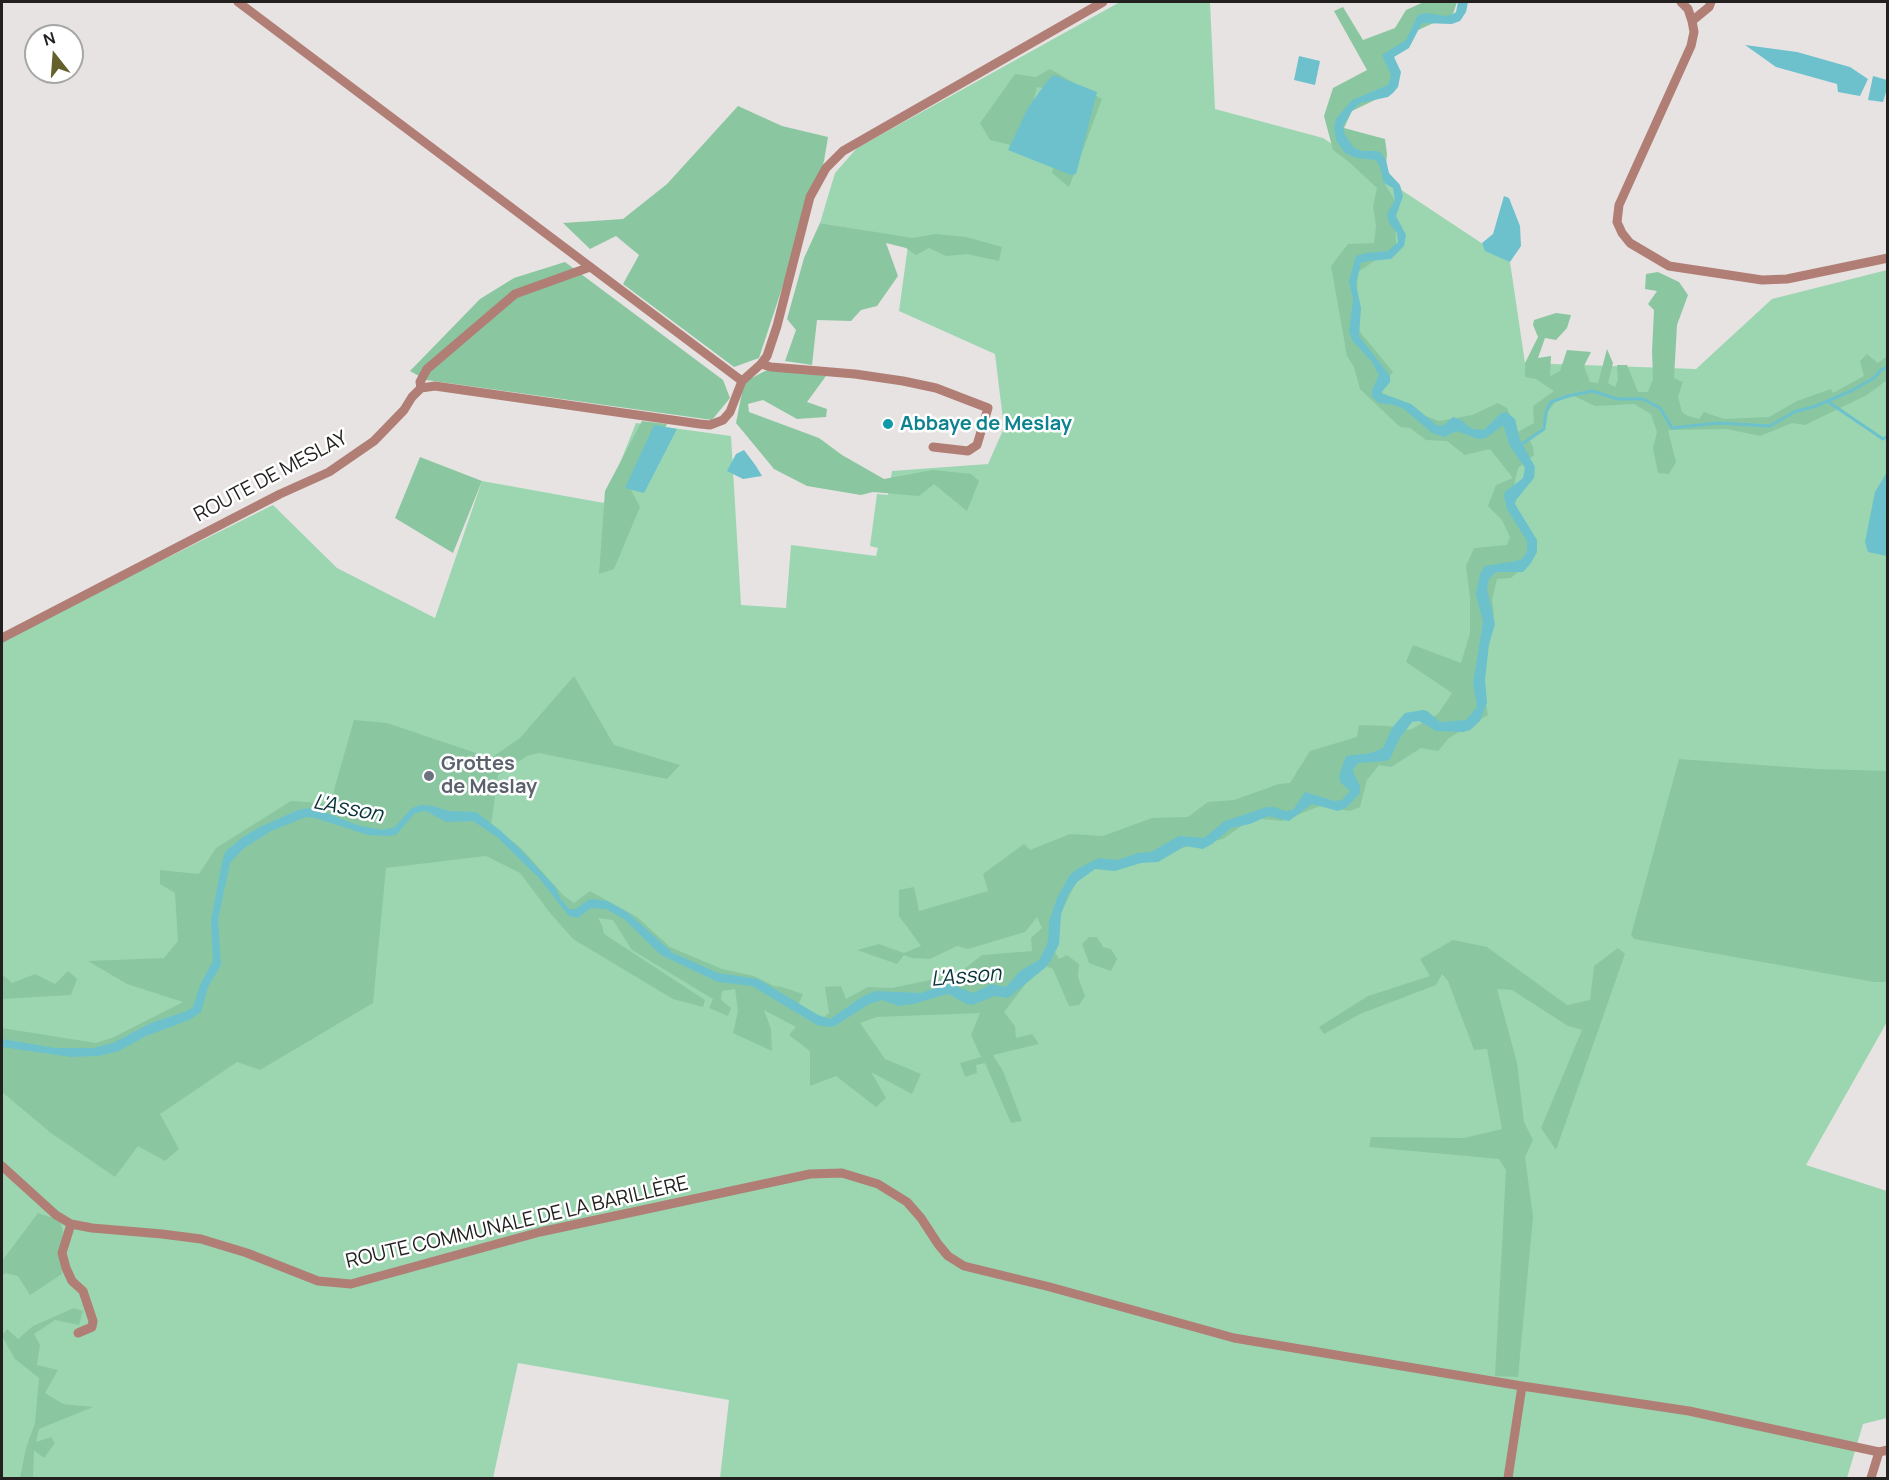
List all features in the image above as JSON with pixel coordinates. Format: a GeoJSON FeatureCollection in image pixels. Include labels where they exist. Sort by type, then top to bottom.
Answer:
{"type":"FeatureCollection","features":[{"type":"Feature","properties":{"kind":"street"},"geometry":{"type":"LineString","coordinates":[[238,2],[742,381]]}},
{"type":"Feature","properties":{"kind":"street"},"geometry":{"type":"LineString","coordinates":[[421,388],[435,386],[710,425],[723,420],[730,412],[742,381],[767,356],[777,326],[810,197],[826,168],[843,151],[1103,2]]}},
{"type":"Feature","properties":{"kind":"street"},"geometry":{"type":"LineString","coordinates":[[1681,2],[1688,9],[1694,32],[1691,46],[1619,206],[1617,222],[1630,243],[1669,266],[1762,280],[1787,279],[1887,258]]}},
{"type":"Feature","properties":{"kind":"street"},"geometry":{"type":"LineString","coordinates":[[1692,21],[1709,8],[1711,2]]}},
{"type":"Feature","properties":{"kind":"street","name":"ROUTE DE MESLAY"},"geometry":{"type":"LineString","coordinates":[[2,638],[280,494],[328,472],[374,441],[404,410],[421,388],[420,382],[427,369],[515,294],[590,267]]}},
{"type":"Feature","properties":{"kind":"street"},"geometry":{"type":"LineString","coordinates":[[761,364],[903,381],[936,388],[988,408],[977,445],[968,451],[933,447]]}},
{"type":"Feature","properties":{"kind":"street","name":"ROUTE COMMUNALE DE LA BARILLÈRE"},"geometry":{"type":"LineString","coordinates":[[2,1166],[56,1215],[71,1224],[201,1239],[247,1253],[318,1281],[351,1284],[540,1232],[797,1177],[842,1173],[878,1184],[906,1202],[921,1218],[948,1256],[964,1266],[1050,1287],[1234,1338],[1689,1411],[1883,1451]]}},
{"type":"Feature","properties":{"kind":"street"},"geometry":{"type":"LineString","coordinates":[[71,1224],[63,1253],[64,1261],[72,1281],[83,1291],[93,1321],[92,1327],[78,1333]]}},
{"type":"Feature","properties":{"kind":"street"},"geometry":{"type":"LineString","coordinates":[[1508,1479],[1522,1386]]}},
{"type":"Feature","properties":{"kind":"street"},"geometry":{"type":"LineString","coordinates":[[1870,1479],[1883,1451]]}},
{"type":"Feature","properties":{"kind":"green space"},"geometry":{"type":"Polygon","coordinates":[[[1120,2],[1210,2],[1215,109],[1323,138],[1510,262],[1525,363],[1696,369],[1772,299],[1887,270],[1887,1022],[1806,1165],[1887,1191],[1887,1418],[1863,1424],[1847,1478],[720,1478],[729,1400],[518,1363],[493,1478],[2,1478],[2,640],[273,505],[337,568],[435,618],[482,481],[604,503],[636,423],[731,436],[741,605],[786,608],[791,545],[876,556],[878,548],[870,546],[877,494],[888,495],[892,471],[988,464],[1004,428],[995,354],[899,311],[909,238],[820,223],[835,173],[857,148],[1120,2]]]}},
{"type":"Feature","properties":{"kind":"green space"},"geometry":{"type":"Polygon","coordinates":[[[1424,2],[1457,2],[1453,14],[1414,32],[1393,54],[1396,79],[1377,99],[1352,111],[1344,128],[1385,139],[1387,154],[1384,183],[1395,200],[1396,246],[1358,272],[1355,326],[1393,372],[1378,389],[1400,407],[1439,421],[1472,415],[1498,403],[1507,408],[1518,432],[1534,423],[1533,406],[1554,391],[1536,379],[1525,377],[1525,363],[1538,337],[1533,325],[1534,320],[1556,313],[1571,315],[1567,328],[1556,340],[1545,338],[1538,358],[1551,356],[1550,376],[1560,371],[1567,350],[1591,352],[1584,366],[1590,382],[1598,383],[1607,349],[1613,363],[1608,383],[1615,387],[1618,380],[1617,365],[1627,365],[1638,392],[1648,392],[1653,379],[1654,310],[1648,304],[1657,291],[1645,289],[1646,274],[1658,272],[1679,282],[1688,295],[1677,325],[1674,378],[1683,382],[1678,397],[1682,412],[1688,416],[1699,419],[1704,412],[1724,419],[1769,417],[1797,401],[1831,389],[1833,393],[1864,376],[1860,361],[1867,354],[1878,363],[1887,356],[1887,380],[1867,395],[1805,425],[1792,423],[1760,436],[1727,429],[1668,430],[1676,462],[1669,474],[1658,473],[1653,448],[1657,432],[1651,414],[1634,404],[1595,406],[1574,396],[1556,401],[1548,411],[1546,424],[1530,441],[1534,455],[1518,468],[1511,498],[1529,538],[1526,565],[1511,578],[1497,579],[1492,600],[1494,613],[1482,683],[1488,715],[1449,738],[1438,751],[1421,748],[1391,767],[1379,765],[1367,780],[1360,807],[1350,811],[1320,806],[1282,821],[1253,818],[1223,839],[1082,870],[1061,913],[1053,949],[1059,959],[1067,955],[1079,964],[1078,977],[1085,996],[1079,1005],[1069,1006],[1053,969],[1041,964],[1004,1012],[1015,1026],[1016,1038],[1032,1034],[1039,1044],[993,1055],[1003,1071],[1022,1121],[1011,1123],[985,1063],[976,1065],[977,1073],[965,1077],[960,1063],[981,1057],[971,1035],[980,1013],[877,1017],[860,1023],[885,1059],[921,1074],[912,1094],[871,1072],[886,1098],[876,1107],[836,1076],[810,1086],[810,1051],[789,1035],[796,1027],[764,1010],[771,1029],[772,1051],[733,1033],[738,1011],[735,989],[722,991],[721,1000],[731,1008],[728,1016],[709,1008],[713,999],[632,950],[613,920],[598,918],[604,934],[705,1000],[703,1007],[673,999],[573,939],[520,873],[486,856],[386,868],[373,1003],[260,1070],[237,1062],[160,1114],[179,1149],[165,1161],[138,1146],[115,1177],[51,1133],[2,1092],[2,1028],[96,1043],[114,1037],[183,1002],[127,984],[88,961],[164,958],[178,941],[175,893],[160,884],[160,870],[199,874],[216,848],[291,801],[332,804],[354,720],[387,723],[491,758],[520,738],[574,676],[614,745],[680,765],[667,779],[539,753],[527,756],[498,775],[491,825],[521,848],[564,896],[574,903],[590,891],[637,917],[670,947],[722,969],[754,976],[774,986],[803,994],[798,1005],[822,1019],[829,1013],[825,987],[841,986],[846,999],[868,987],[892,988],[958,974],[982,955],[1032,951],[1031,938],[1042,928],[1037,917],[1025,932],[968,949],[957,946],[930,959],[904,955],[897,964],[857,950],[879,944],[904,953],[921,946],[899,916],[899,890],[914,887],[919,911],[988,891],[983,874],[1024,844],[1030,850],[1070,834],[1103,836],[1152,818],[1188,817],[1208,802],[1234,800],[1279,784],[1290,783],[1310,751],[1357,737],[1359,725],[1388,726],[1410,730],[1438,714],[1452,693],[1406,662],[1413,645],[1461,663],[1470,633],[1470,598],[1466,566],[1474,548],[1507,545],[1510,537],[1502,520],[1488,506],[1496,485],[1513,478],[1490,449],[1465,455],[1447,441],[1426,440],[1410,428],[1400,427],[1360,389],[1354,367],[1347,356],[1331,266],[1348,244],[1374,243],[1376,226],[1373,206],[1377,188],[1333,150],[1324,116],[1333,88],[1367,70],[1334,11],[1343,7],[1363,40],[1395,28],[1406,10],[1424,2]]]}},
{"type":"Feature","properties":{"kind":"green space"},"geometry":{"type":"Polygon","coordinates":[[[1050,69],[1102,99],[1069,187],[1052,173],[1066,92],[1037,87],[1030,115],[1011,145],[990,140],[980,123],[1015,74],[1036,77],[1050,69]]]}},
{"type":"Feature","properties":{"kind":"green space"},"geometry":{"type":"Polygon","coordinates":[[[738,106],[782,126],[828,137],[824,161],[759,358],[734,367],[623,284],[639,255],[616,236],[590,249],[563,223],[623,219],[667,184],[738,106]]]}},
{"type":"Feature","properties":{"kind":"green space"},"geometry":{"type":"Polygon","coordinates":[[[820,223],[913,238],[935,234],[966,237],[1002,247],[999,261],[967,254],[946,256],[929,248],[916,255],[906,248],[886,243],[898,276],[877,306],[861,310],[851,321],[817,320],[812,365],[785,361],[796,330],[787,319],[804,258],[820,223]]]}},
{"type":"Feature","properties":{"kind":"green space"},"geometry":{"type":"Polygon","coordinates":[[[565,262],[723,380],[730,398],[712,420],[426,380],[410,371],[480,299],[514,278],[565,262]]]}},
{"type":"Feature","properties":{"kind":"green space"},"geometry":{"type":"Polygon","coordinates":[[[769,369],[826,376],[807,402],[827,409],[826,417],[797,419],[763,400],[748,404],[749,412],[819,438],[842,455],[884,479],[933,470],[971,474],[979,481],[967,511],[934,484],[919,496],[873,492],[861,495],[807,486],[774,469],[736,423],[744,382],[769,369]]]}},
{"type":"Feature","properties":{"kind":"green space"},"geometry":{"type":"Polygon","coordinates":[[[642,421],[667,424],[631,490],[640,507],[614,569],[599,574],[605,491],[642,421]]]}},
{"type":"Feature","properties":{"kind":"green space"},"geometry":{"type":"Polygon","coordinates":[[[420,457],[482,481],[453,553],[395,518],[420,457]]]}},
{"type":"Feature","properties":{"kind":"green space"},"geometry":{"type":"Polygon","coordinates":[[[1679,759],[1816,769],[1887,771],[1887,982],[1874,982],[1634,939],[1631,935],[1679,759]]]}},
{"type":"Feature","properties":{"kind":"green space"},"geometry":{"type":"Polygon","coordinates":[[[1089,937],[1097,937],[1103,947],[1111,949],[1117,959],[1111,971],[1089,963],[1082,944],[1089,937]]]}},
{"type":"Feature","properties":{"kind":"green space"},"geometry":{"type":"Polygon","coordinates":[[[1453,940],[1487,947],[1567,1005],[1590,1000],[1594,966],[1618,948],[1625,954],[1556,1150],[1541,1128],[1582,1030],[1568,1026],[1512,990],[1497,989],[1517,1063],[1524,1122],[1533,1140],[1525,1157],[1533,1217],[1518,1377],[1495,1376],[1506,1170],[1499,1159],[1369,1147],[1371,1137],[1464,1138],[1502,1129],[1487,1049],[1474,1050],[1448,981],[1442,974],[1436,985],[1360,1014],[1324,1034],[1319,1027],[1368,996],[1430,976],[1420,959],[1453,940]]]}},
{"type":"Feature","properties":{"kind":"green space"},"geometry":{"type":"Polygon","coordinates":[[[68,971],[77,979],[71,995],[2,999],[2,974],[12,983],[35,974],[55,984],[68,971]]]}},
{"type":"Feature","properties":{"kind":"green space"},"geometry":{"type":"Polygon","coordinates":[[[38,1213],[60,1220],[63,1232],[60,1252],[62,1274],[30,1295],[18,1276],[5,1273],[2,1276],[2,1261],[38,1213]]]}},
{"type":"Feature","properties":{"kind":"green space"},"geometry":{"type":"Polygon","coordinates":[[[74,1308],[83,1311],[79,1325],[55,1320],[34,1334],[40,1345],[37,1365],[58,1370],[45,1393],[63,1404],[93,1407],[39,1429],[36,1442],[51,1437],[55,1443],[44,1458],[34,1450],[33,1478],[20,1478],[26,1448],[35,1423],[39,1378],[15,1359],[2,1336],[7,1329],[18,1339],[33,1326],[74,1308]]]}},
{"type":"Feature","properties":{"kind":"water"},"geometry":{"type":"Polygon","coordinates":[[[1458,2],[1468,2],[1466,12],[1460,21],[1452,24],[1422,23],[1409,48],[1394,57],[1401,72],[1398,87],[1388,97],[1360,103],[1343,126],[1345,135],[1354,148],[1381,153],[1386,160],[1389,173],[1400,185],[1403,196],[1396,216],[1406,235],[1404,246],[1391,259],[1361,263],[1356,284],[1361,308],[1359,336],[1390,376],[1390,382],[1381,393],[1411,404],[1438,426],[1444,425],[1453,417],[1472,429],[1484,430],[1500,414],[1506,412],[1515,419],[1520,440],[1535,467],[1534,478],[1515,504],[1537,540],[1537,552],[1523,572],[1496,572],[1489,579],[1487,589],[1495,624],[1489,644],[1485,680],[1487,703],[1480,721],[1470,730],[1436,731],[1419,721],[1412,722],[1399,739],[1390,759],[1358,763],[1353,771],[1360,786],[1360,793],[1346,808],[1338,811],[1312,804],[1289,821],[1268,816],[1250,824],[1231,828],[1203,849],[1185,846],[1158,862],[1141,863],[1115,871],[1095,869],[1077,882],[1068,895],[1061,914],[1059,944],[1051,960],[1046,967],[1008,998],[995,996],[972,1005],[948,994],[899,1006],[882,1000],[869,1004],[835,1026],[817,1025],[752,986],[718,982],[661,955],[624,919],[606,909],[591,908],[578,918],[569,916],[539,878],[497,837],[473,821],[446,822],[426,811],[415,813],[397,834],[390,836],[368,835],[306,817],[271,831],[243,849],[230,863],[218,920],[221,965],[208,987],[201,1012],[189,1020],[146,1036],[119,1051],[98,1056],[71,1057],[2,1047],[2,1039],[55,1048],[93,1048],[113,1043],[151,1023],[193,1007],[200,985],[213,961],[211,920],[226,851],[260,827],[298,810],[309,808],[322,811],[357,825],[383,830],[395,827],[412,808],[421,805],[449,811],[476,812],[520,849],[556,888],[560,898],[569,909],[576,909],[588,900],[607,901],[627,912],[673,953],[718,973],[758,979],[818,1015],[830,1019],[875,991],[921,993],[949,983],[973,993],[991,984],[1006,987],[1020,971],[1039,960],[1048,941],[1049,922],[1057,898],[1070,875],[1077,869],[1099,858],[1117,860],[1138,853],[1151,852],[1179,836],[1204,838],[1225,821],[1267,807],[1285,811],[1293,810],[1305,792],[1334,801],[1342,800],[1350,791],[1340,782],[1339,776],[1346,756],[1371,753],[1383,748],[1392,728],[1405,713],[1423,710],[1440,722],[1466,720],[1477,707],[1473,683],[1483,622],[1476,594],[1480,574],[1485,566],[1522,559],[1527,552],[1527,541],[1507,509],[1504,496],[1505,492],[1523,478],[1525,468],[1510,446],[1503,425],[1486,438],[1478,439],[1457,431],[1444,437],[1432,433],[1404,409],[1379,403],[1372,397],[1372,390],[1379,375],[1372,362],[1352,340],[1349,331],[1353,299],[1349,281],[1356,256],[1388,251],[1398,242],[1397,233],[1389,223],[1387,214],[1395,200],[1393,188],[1384,183],[1376,160],[1356,158],[1345,153],[1336,140],[1334,127],[1336,119],[1352,100],[1388,85],[1391,75],[1382,55],[1406,40],[1418,15],[1453,14],[1456,12],[1458,2]]]}},
{"type":"Feature","properties":{"kind":"water"},"geometry":{"type":"Polygon","coordinates":[[[1745,45],[1797,52],[1850,67],[1868,79],[1860,96],[1838,92],[1837,84],[1776,67],[1745,45]]]}},
{"type":"Feature","properties":{"kind":"water"},"geometry":{"type":"Polygon","coordinates":[[[1299,56],[1320,61],[1315,85],[1294,80],[1299,56]]]}},
{"type":"Feature","properties":{"kind":"water"},"geometry":{"type":"Polygon","coordinates":[[[1054,75],[1097,92],[1076,174],[1071,175],[1008,150],[1028,108],[1054,75]]]}},
{"type":"Feature","properties":{"kind":"water"},"geometry":{"type":"Polygon","coordinates":[[[1873,76],[1887,80],[1883,102],[1868,100],[1873,76]]]}},
{"type":"Feature","properties":{"kind":"water"},"geometry":{"type":"Polygon","coordinates":[[[1504,196],[1509,198],[1520,226],[1521,246],[1510,262],[1485,251],[1482,243],[1493,234],[1504,196]]]}},
{"type":"Feature","properties":{"kind":"water"},"geometry":{"type":"Polygon","coordinates":[[[654,425],[677,429],[644,493],[625,488],[654,425]]]}},
{"type":"Feature","properties":{"kind":"water"},"geometry":{"type":"Polygon","coordinates":[[[744,450],[762,476],[743,479],[727,471],[736,454],[744,450]]]}},
{"type":"Feature","properties":{"kind":"water"},"geometry":{"type":"Polygon","coordinates":[[[1887,472],[1887,556],[1868,552],[1865,542],[1875,492],[1887,472]]]}},
{"type":"Feature","properties":{"kind":"waterway"},"geometry":{"type":"LineString","coordinates":[[1519,446],[1544,429],[1546,412],[1551,402],[1568,396],[1592,391],[1618,399],[1643,399],[1660,408],[1672,428],[1718,423],[1770,426],[1794,412],[1816,406],[1851,391],[1888,367]]}},
{"type":"Feature","properties":{"kind":"waterway"},"geometry":{"type":"LineString","coordinates":[[1827,401],[1883,439],[1888,436]]}},
{"type":"Feature","properties":{"kind":"place","name":"Abbaye de Meslay"},"geometry":{"type":"Point","coordinates":[888,424]}},
{"type":"Feature","properties":{"kind":"place","name":"Grottes de Meslay"},"geometry":{"type":"Point","coordinates":[429,776]}},
{"type":"Feature","properties":{"kind":"water label","name":"L'Asson"},"geometry":{"type":"Point","coordinates":[348,809]}},
{"type":"Feature","properties":{"kind":"water label","name":"L'Asson"},"geometry":{"type":"Point","coordinates":[966,977]}}]}
